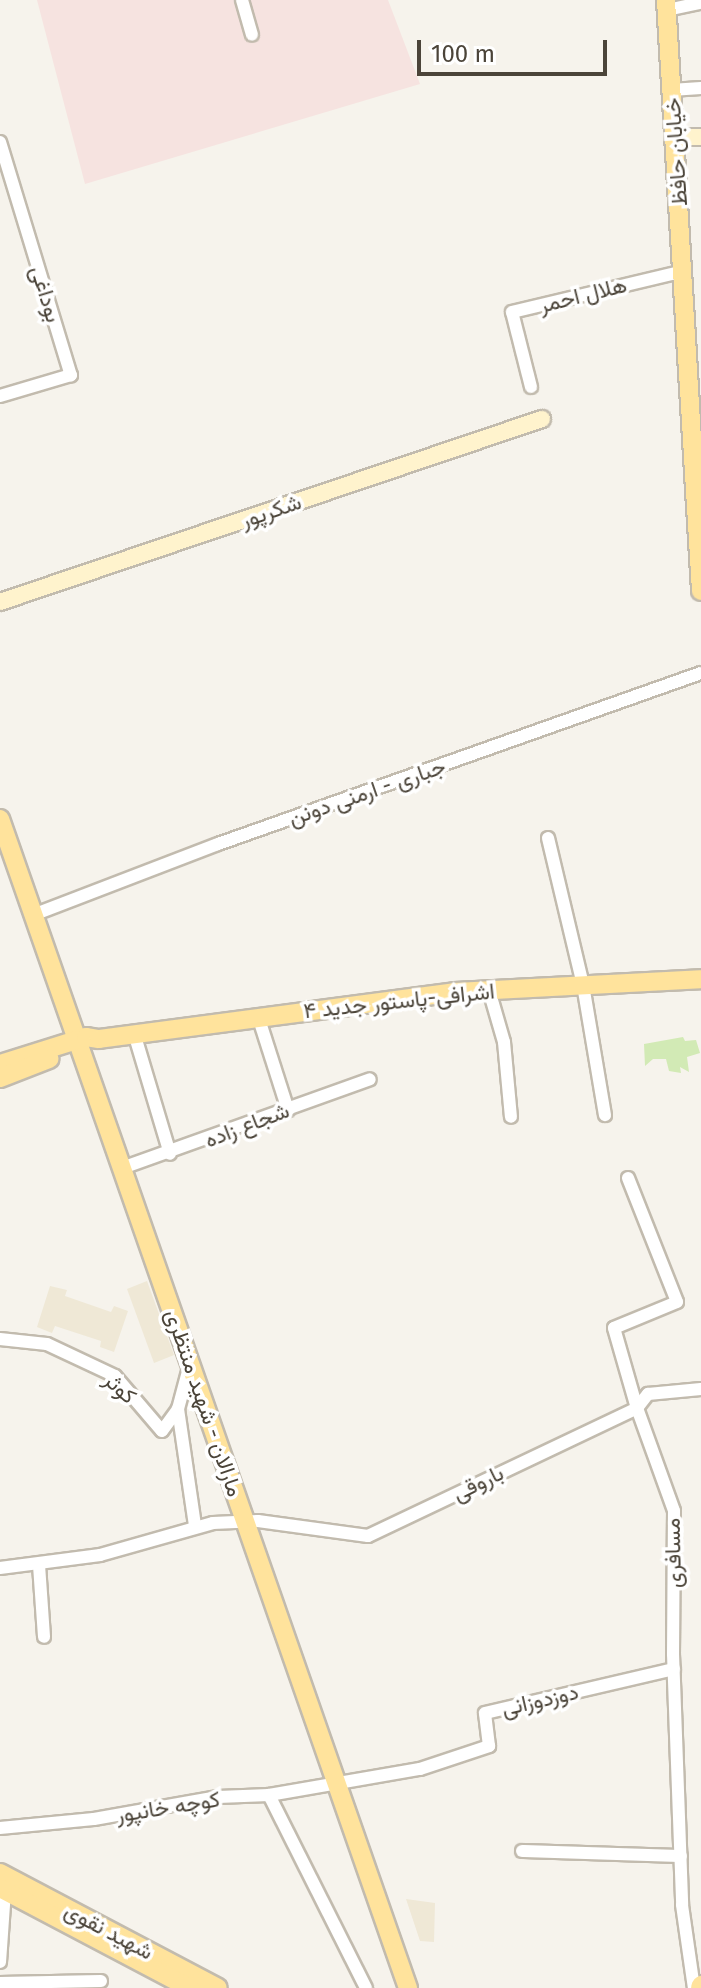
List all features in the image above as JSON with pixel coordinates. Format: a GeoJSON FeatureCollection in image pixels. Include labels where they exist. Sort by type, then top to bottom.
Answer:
{"type":"FeatureCollection","features":[{"type":"Feature","properties":{"kind":"main road","name":"خیابان حافظ"},"geometry":{"type":"LineString","coordinates":[[666,5],[701,591]]}},
{"type":"Feature","properties":{"kind":"main road","name":"مارالان - شهید منتظری"},"geometry":{"type":"LineString","coordinates":[[0,819],[245,1522],[343,1784],[408,1988]]}},
{"type":"Feature","properties":{"kind":"main road","name":"اشرافی-پاستور جدید ۴"},"geometry":{"type":"LineString","coordinates":[[78,1043],[258,1016],[489,990],[701,979]]}},
{"type":"Feature","properties":{"kind":"main road"},"geometry":{"type":"LineString","coordinates":[[0,1064],[78,1043]]}},
{"type":"Feature","properties":{"kind":"main road"},"geometry":{"type":"LineString","coordinates":[[0,1078],[78,1043]]}},
{"type":"Feature","properties":{"kind":"main road","name":"شهید نقوی"},"geometry":{"type":"LineString","coordinates":[[2,1884],[190,1988]]}},
{"type":"Feature","properties":{"kind":"main road","name":"شهید نقوی"},"geometry":{"type":"LineString","coordinates":[[2,1884],[218,1988]]}},
{"type":"Feature","properties":{"kind":"street"},"geometry":{"type":"LineString","coordinates":[[242,0],[252,35]]}},
{"type":"Feature","properties":{"kind":"street"},"geometry":{"type":"LineString","coordinates":[[666,5],[701,3]]}},
{"type":"Feature","properties":{"kind":"street"},"geometry":{"type":"LineString","coordinates":[[671,90],[701,88]]}},
{"type":"Feature","properties":{"kind":"street"},"geometry":{"type":"LineString","coordinates":[[674,137],[701,137]]}},
{"type":"Feature","properties":{"kind":"street","name":"بوداغی"},"geometry":{"type":"LineString","coordinates":[[0,142],[71,375],[0,396]]}},
{"type":"Feature","properties":{"kind":"street","name":"هلال احمر"},"geometry":{"type":"LineString","coordinates":[[531,387],[512,312],[684,271]]}},
{"type":"Feature","properties":{"kind":"street","name":"شکرپور"},"geometry":{"type":"LineString","coordinates":[[0,602],[542,419]]}},
{"type":"Feature","properties":{"kind":"street","name":"جباری - ارمنی دونن"},"geometry":{"type":"LineString","coordinates":[[33,915],[218,844],[701,673]]}},
{"type":"Feature","properties":{"kind":"street"},"geometry":{"type":"LineString","coordinates":[[548,838],[583,985],[605,1115]]}},
{"type":"Feature","properties":{"kind":"street"},"geometry":{"type":"LineString","coordinates":[[489,990],[504,1042],[511,1117]]}},
{"type":"Feature","properties":{"kind":"street"},"geometry":{"type":"LineString","coordinates":[[258,1016],[288,1110]]}},
{"type":"Feature","properties":{"kind":"street"},"geometry":{"type":"LineString","coordinates":[[134,1033],[170,1154]]}},
{"type":"Feature","properties":{"kind":"street","name":"شجاع زاده"},"geometry":{"type":"LineString","coordinates":[[122,1168],[170,1154],[370,1079]]}},
{"type":"Feature","properties":{"kind":"street","name":"مسافری"},"geometry":{"type":"LineString","coordinates":[[628,1178],[677,1302],[614,1328],[637,1408],[674,1511],[674,1669],[682,1905],[694,1988]]}},
{"type":"Feature","properties":{"kind":"street","name":"کوثر"},"geometry":{"type":"LineString","coordinates":[[0,1339],[47,1344],[115,1376],[162,1431],[178,1409]]}},
{"type":"Feature","properties":{"kind":"street"},"geometry":{"type":"LineString","coordinates":[[190,1364],[178,1409],[195,1526]]}},
{"type":"Feature","properties":{"kind":"street","name":"باروقی"},"geometry":{"type":"LineString","coordinates":[[0,1568],[100,1555],[195,1526],[245,1522],[368,1536],[637,1408],[648,1394],[701,1389]]}},
{"type":"Feature","properties":{"kind":"street"},"geometry":{"type":"LineString","coordinates":[[39,1565],[44,1637]]}},
{"type":"Feature","properties":{"kind":"street","name":"دوزدوزانی"},"geometry":{"type":"LineString","coordinates":[[343,1784],[420,1769],[489,1746],[485,1713],[674,1669]]}},
{"type":"Feature","properties":{"kind":"street","name":"کوچه خانپور"},"geometry":{"type":"LineString","coordinates":[[0,1828],[94,1819],[218,1797],[269,1795],[343,1784]]}},
{"type":"Feature","properties":{"kind":"street"},"geometry":{"type":"LineString","coordinates":[[269,1795],[366,1988]]}},
{"type":"Feature","properties":{"kind":"street"},"geometry":{"type":"LineString","coordinates":[[522,1851],[681,1856]]}},
{"type":"Feature","properties":{"kind":"street"},"geometry":{"type":"LineString","coordinates":[[0,1962],[2,1884]]}},
{"type":"Feature","properties":{"kind":"street"},"geometry":{"type":"LineString","coordinates":[[0,1983],[101,1981]]}},
{"type":"Feature","properties":{"kind":"shaded area"},"geometry":{"type":"Polygon","coordinates":[[[37,0],[388,0],[420,84],[85,184],[37,0]]]}},
{"type":"Feature","properties":{"kind":"shaded area"},"geometry":{"type":"Polygon","coordinates":[[[147,1281],[174,1355],[154,1363],[127,1289],[147,1281]]]}},
{"type":"Feature","properties":{"kind":"shaded area"},"geometry":{"type":"Polygon","coordinates":[[[50,1286],[67,1290],[65,1296],[111,1312],[114,1306],[128,1311],[114,1352],[100,1347],[101,1341],[55,1326],[52,1333],[37,1327],[50,1286]]]}},
{"type":"Feature","properties":{"kind":"shaded area"},"geometry":{"type":"Polygon","coordinates":[[[406,1899],[435,1903],[434,1942],[420,1941],[406,1899]]]}},
{"type":"Feature","properties":{"kind":"green space"},"geometry":{"type":"Polygon","coordinates":[[[683,1037],[685,1041],[696,1040],[700,1053],[687,1057],[689,1072],[680,1067],[681,1073],[669,1071],[666,1059],[653,1059],[645,1066],[644,1044],[683,1037]]]}}]}
